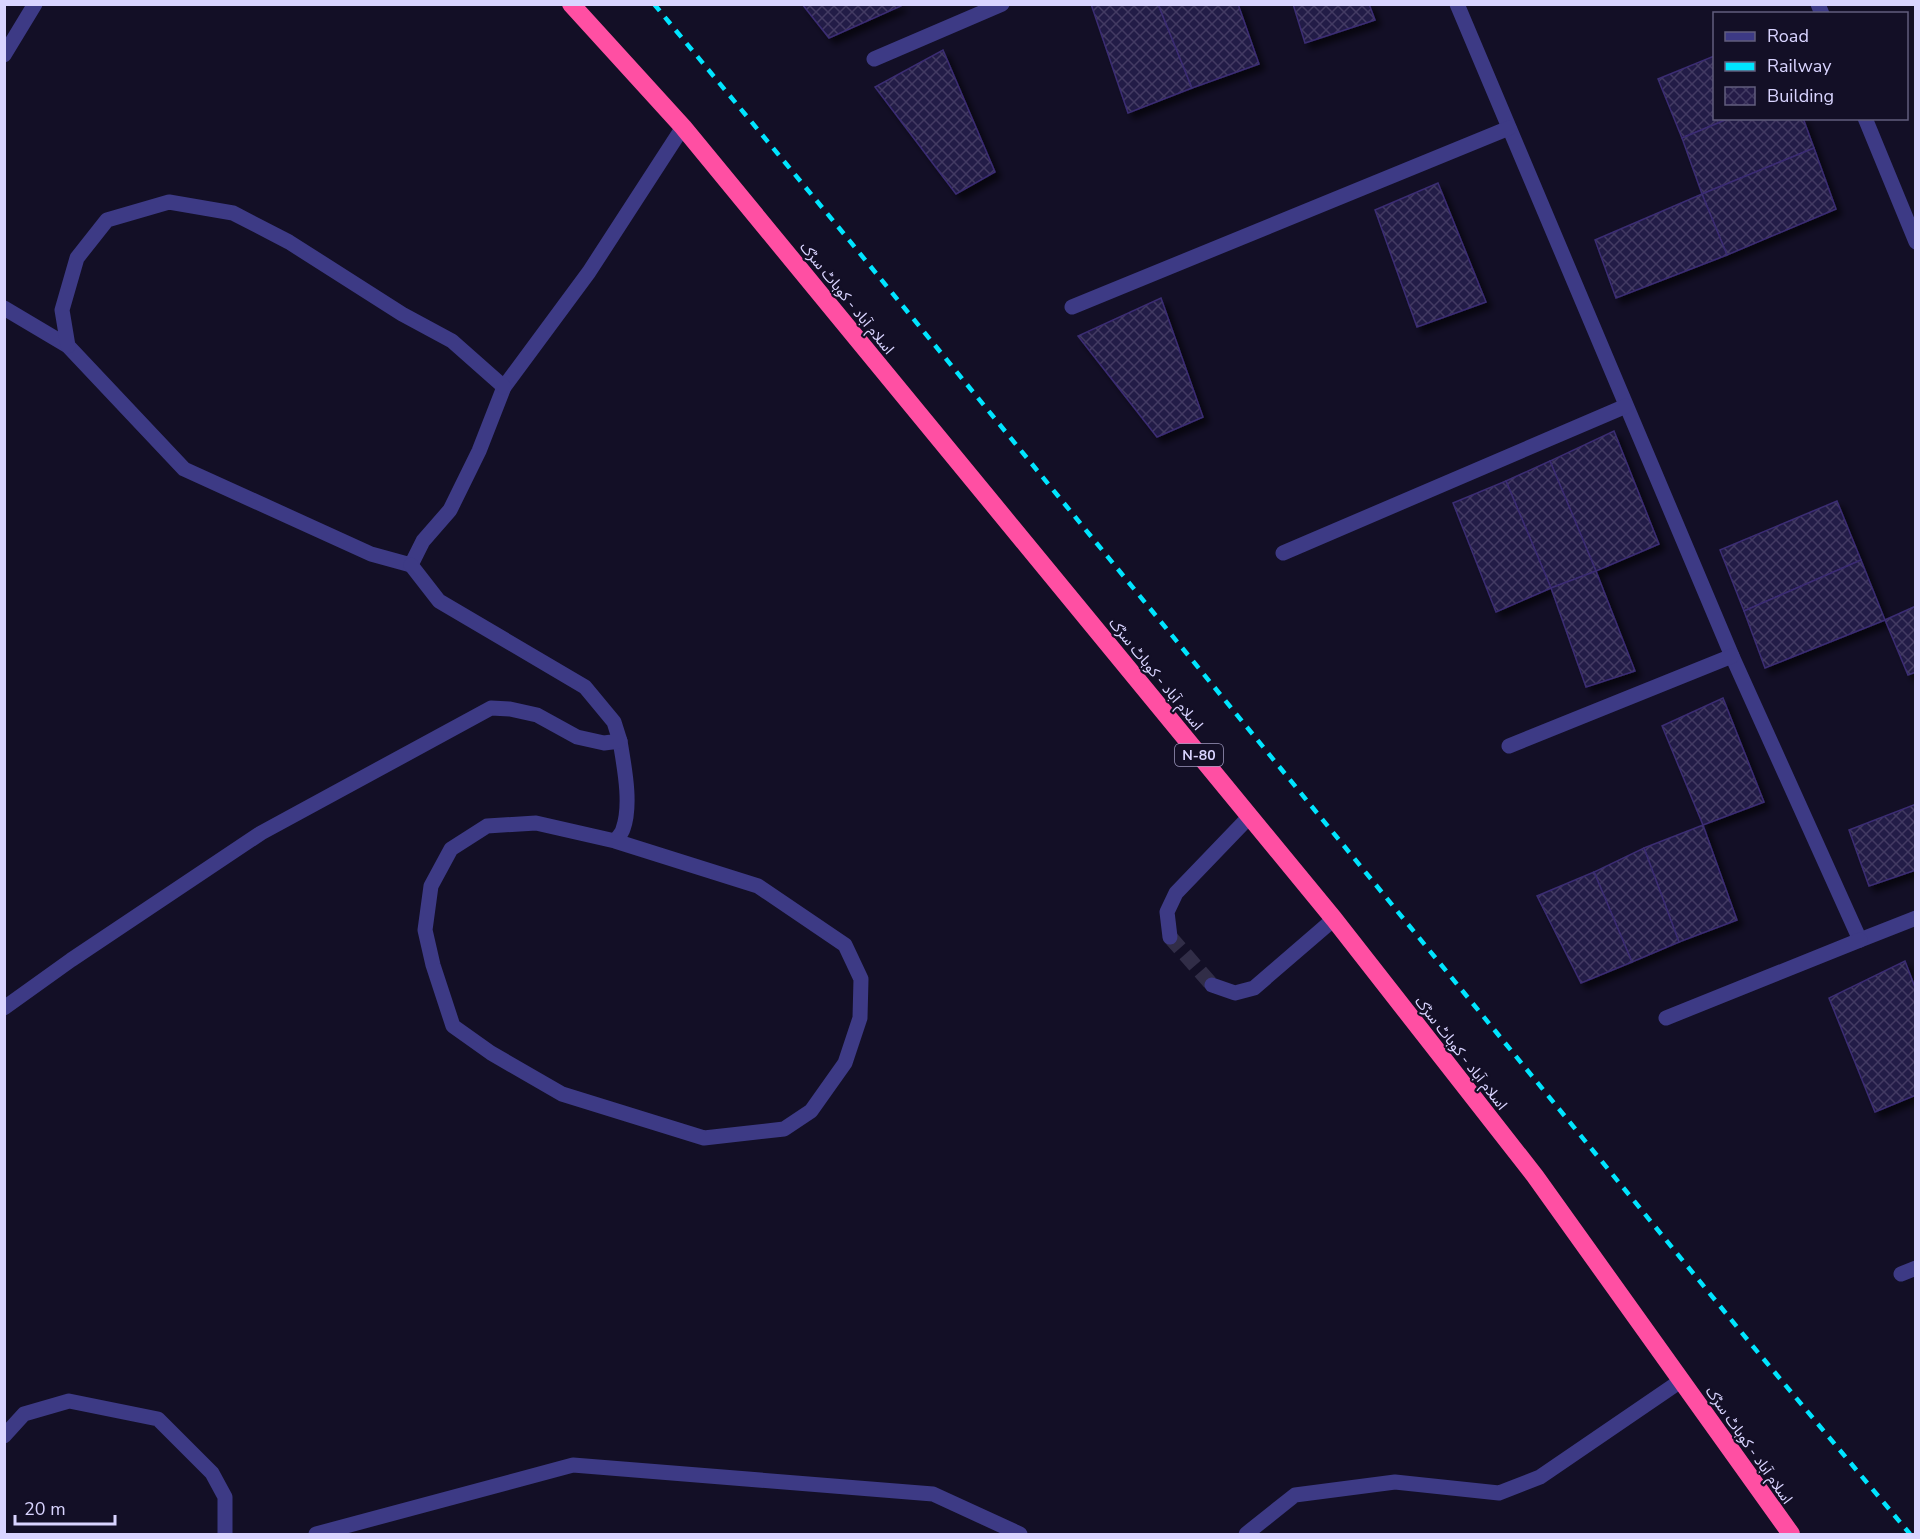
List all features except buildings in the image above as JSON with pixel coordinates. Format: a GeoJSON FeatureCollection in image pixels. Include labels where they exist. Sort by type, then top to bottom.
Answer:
{"type":"FeatureCollection","features":[{"type":"Feature","properties":{"kind":"highway","name":"اسلام آباد - کوہاٹ سڑک"},"geometry":{"type":"LineString","coordinates":[[571,4],[682,127],[1334,918],[1535,1176],[1791,1534]]}},
{"type":"Feature","properties":{"kind":"street"},"geometry":{"type":"LineString","coordinates":[[4,55],[35,4]]}},
{"type":"Feature","properties":{"kind":"street"},"geometry":{"type":"LineString","coordinates":[[874,59],[1002,4]]}},
{"type":"Feature","properties":{"kind":"street"},"geometry":{"type":"LineString","coordinates":[[1457,4],[1732,656],[1860,940]]}},
{"type":"Feature","properties":{"kind":"street"},"geometry":{"type":"LineString","coordinates":[[1866,120],[1916,242]]}},
{"type":"Feature","properties":{"kind":"street"},"geometry":{"type":"LineString","coordinates":[[411,565],[423,541],[450,510],[479,451],[504,387],[589,272],[682,127]]}},
{"type":"Feature","properties":{"kind":"street"},"geometry":{"type":"LineString","coordinates":[[1072,307],[1509,128]]}},
{"type":"Feature","properties":{"kind":"street"},"geometry":{"type":"LineString","coordinates":[[68,346],[62,310],[77,258],[107,220],[169,202],[233,213],[290,242],[402,314],[452,341],[504,387]]}},
{"type":"Feature","properties":{"kind":"street"},"geometry":{"type":"LineString","coordinates":[[4,308],[68,346],[184,469],[371,554],[411,565],[439,601],[585,687],[614,722],[620,741],[625,772],[626,805],[623,829],[615,841]]}},
{"type":"Feature","properties":{"kind":"street"},"geometry":{"type":"LineString","coordinates":[[1283,553],[1626,406]]}},
{"type":"Feature","properties":{"kind":"street"},"geometry":{"type":"LineString","coordinates":[[1509,746],[1732,656]]}},
{"type":"Feature","properties":{"kind":"street"},"geometry":{"type":"LineString","coordinates":[[4,1008],[261,832],[491,708],[510,709],[537,715],[577,737],[604,742],[620,741]]}},
{"type":"Feature","properties":{"kind":"street"},"geometry":{"type":"LineString","coordinates":[[1170,937],[1167,912],[1176,893],[1250,816]]}},
{"type":"Feature","properties":{"kind":"street"},"geometry":{"type":"LineString","coordinates":[[536,823],[615,841],[758,886],[845,945],[861,979],[860,1018],[845,1063],[811,1111],[784,1129],[704,1138],[562,1094],[491,1053],[453,1026],[433,965],[425,930],[431,886],[451,849],[487,825],[536,823]]}},
{"type":"Feature","properties":{"kind":"street"},"geometry":{"type":"LineString","coordinates":[[1212,985],[1235,993],[1254,988],[1334,918]]}},
{"type":"Feature","properties":{"kind":"street"},"geometry":{"type":"LineString","coordinates":[[1666,1018],[1916,918]]}},
{"type":"Feature","properties":{"kind":"street"},"geometry":{"type":"LineString","coordinates":[[1246,1534],[1295,1495],[1395,1482],[1499,1493],[1540,1477],[1682,1380]]}},
{"type":"Feature","properties":{"kind":"street"},"geometry":{"type":"LineString","coordinates":[[4,1436],[24,1414],[69,1401],[158,1419],[212,1473],[225,1497],[225,1534]]}},
{"type":"Feature","properties":{"kind":"street"},"geometry":{"type":"LineString","coordinates":[[316,1534],[573,1465],[933,1494],[1020,1534]]}},
{"type":"Feature","properties":{"kind":"tunnel"},"geometry":{"type":"LineString","coordinates":[[1170,937],[1212,985]]}},
{"type":"Feature","properties":{"kind":"railway"},"geometry":{"type":"LineString","coordinates":[[654,4],[1751,1344],[1910,1534]]}}]}
